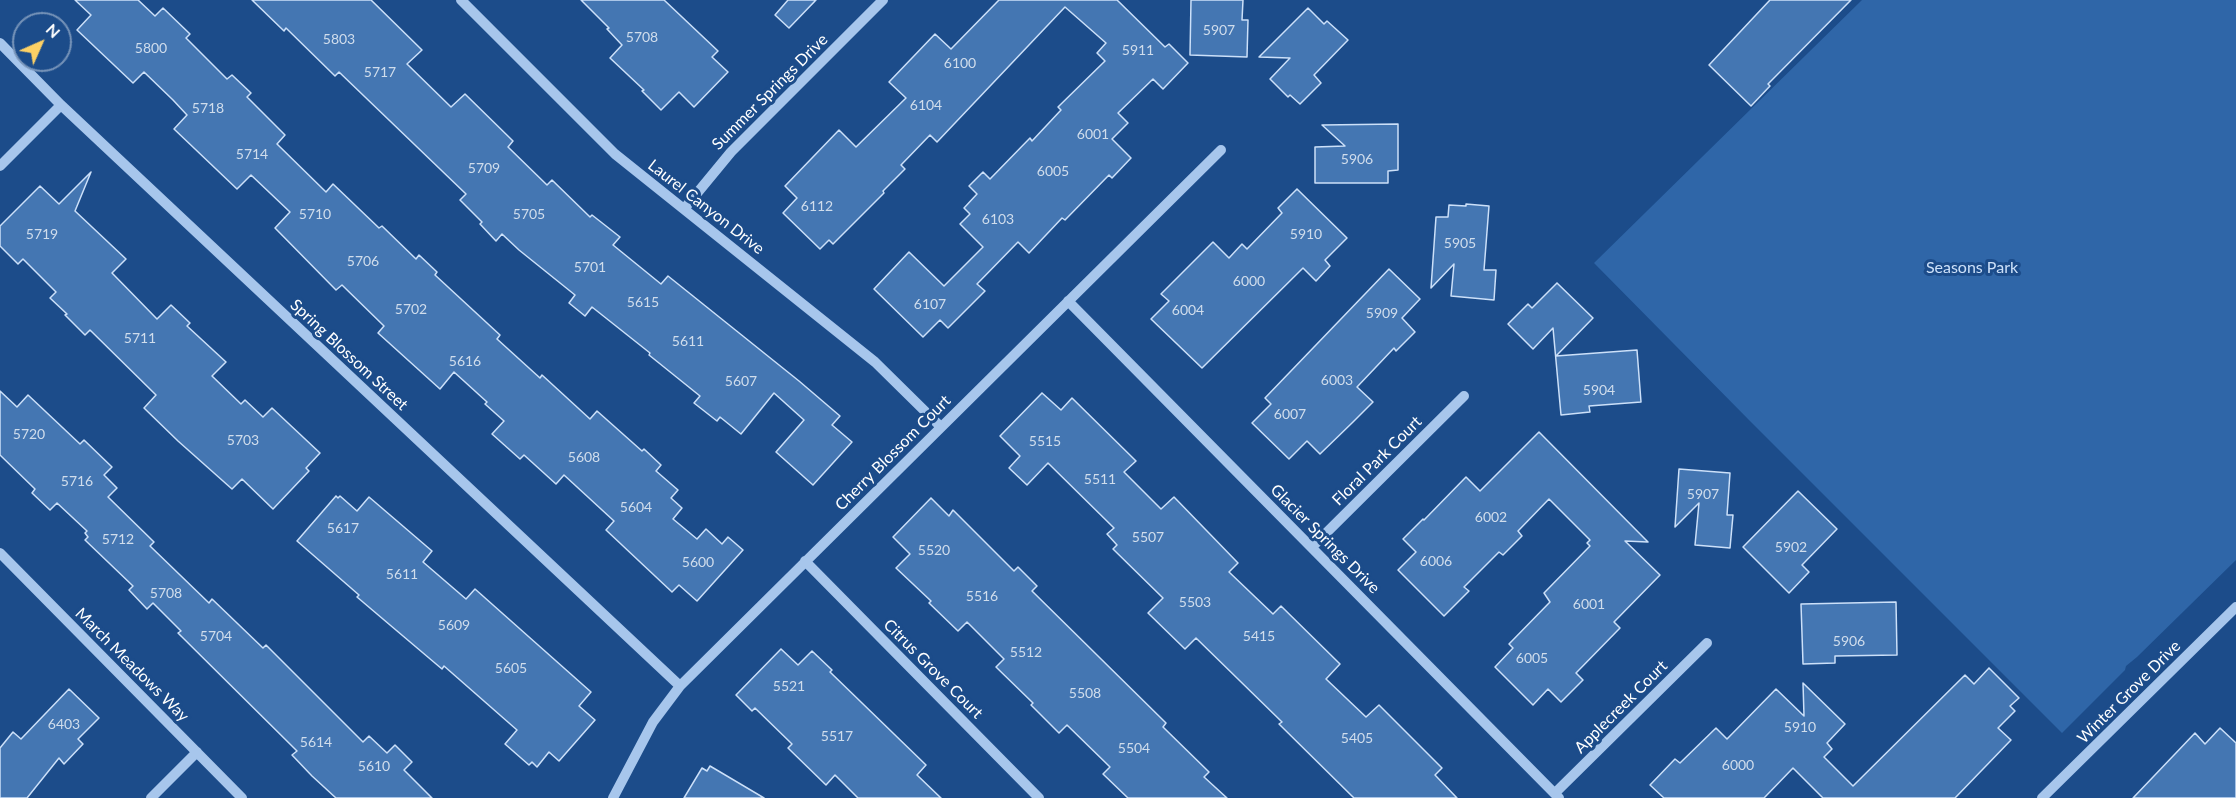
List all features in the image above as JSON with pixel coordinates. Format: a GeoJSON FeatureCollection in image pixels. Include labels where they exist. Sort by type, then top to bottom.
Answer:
{"type":"FeatureCollection","features":[{"type":"Feature","properties":{"kind":"street","name":"Laurel Canyon Drive"},"geometry":{"type":"LineString","coordinates":[[461,0],[615,154],[875,362],[941,427]]}},
{"type":"Feature","properties":{"kind":"street","name":"Summer Springs Drive"},"geometry":{"type":"LineString","coordinates":[[684,209],[731,152],[883,0]]}},
{"type":"Feature","properties":{"kind":"street","name":"Spring Blossom Street"},"geometry":{"type":"LineString","coordinates":[[0,43],[61,105],[680,686]]}},
{"type":"Feature","properties":{"kind":"street"},"geometry":{"type":"LineString","coordinates":[[0,165],[61,105]]}},
{"type":"Feature","properties":{"kind":"street","name":"Cherry Blossom Court"},"geometry":{"type":"LineString","coordinates":[[613,798],[652,722],[680,686],[1221,150]]}},
{"type":"Feature","properties":{"kind":"street","name":"Glacier Springs Drive"},"geometry":{"type":"LineString","coordinates":[[1068,302],[1557,796]]}},
{"type":"Feature","properties":{"kind":"street","name":"Floral Park Court"},"geometry":{"type":"LineString","coordinates":[[1312,547],[1464,396]]}},
{"type":"Feature","properties":{"kind":"street","name":"March Meadows Way"},"geometry":{"type":"LineString","coordinates":[[0,553],[242,798]]}},
{"type":"Feature","properties":{"kind":"street","name":"Citrus Grove Court"},"geometry":{"type":"LineString","coordinates":[[805,561],[1039,798]]}},
{"type":"Feature","properties":{"kind":"street","name":"Winter Grove Drive"},"geometry":{"type":"LineString","coordinates":[[2042,798],[2236,607]]}},
{"type":"Feature","properties":{"kind":"street","name":"Applecreek Court"},"geometry":{"type":"LineString","coordinates":[[1557,796],[1707,643]]}},
{"type":"Feature","properties":{"kind":"street"},"geometry":{"type":"LineString","coordinates":[[151,798],[197,752]]}},
{"type":"Feature","properties":{"kind":"green space","name":"Seasons Park"},"geometry":{"type":"Polygon","coordinates":[[[1862,0],[2236,0],[2236,560],[2126,666],[2125,670],[2062,733],[1594,263],[1862,0]]]}},
{"type":"Feature","properties":{"kind":"building"},"geometry":{"type":"Polygon","coordinates":[[[75,0],[138,0],[155,16],[163,8],[190,34],[186,38],[227,79],[232,75],[251,93],[247,97],[285,135],[277,144],[326,192],[333,184],[379,228],[382,226],[416,259],[419,255],[437,272],[435,275],[500,335],[497,339],[540,378],[542,375],[590,419],[597,411],[661,465],[656,471],[678,490],[671,498],[682,508],[673,519],[697,539],[706,529],[722,544],[728,537],[743,550],[697,601],[679,585],[672,592],[606,530],[614,521],[564,475],[556,484],[524,455],[520,459],[492,434],[504,421],[454,372],[440,389],[378,333],[384,326],[342,285],[336,290],[275,228],[290,212],[251,175],[237,189],[174,129],[187,115],[173,100],[144,72],[133,83],[77,30],[91,15],[75,0]]]}},
{"type":"Feature","properties":{"kind":"building"},"geometry":{"type":"Polygon","coordinates":[[[252,0],[371,0],[422,50],[407,64],[451,107],[465,94],[513,141],[508,147],[547,185],[552,180],[590,217],[592,215],[620,237],[613,245],[661,284],[668,276],[799,381],[840,416],[832,425],[852,442],[813,485],[776,452],[804,420],[774,393],[741,434],[720,417],[717,421],[694,403],[700,396],[649,355],[650,353],[592,307],[585,316],[569,303],[575,295],[502,234],[496,241],[480,224],[482,222],[460,200],[466,194],[339,72],[335,76],[286,28],[284,31],[252,0]]]}},
{"type":"Feature","properties":{"kind":"building"},"geometry":{"type":"Polygon","coordinates":[[[581,0],[664,0],[718,51],[712,57],[728,72],[694,107],[679,92],[661,110],[642,91],[644,90],[610,58],[622,45],[607,29],[609,28],[581,0]]]}},
{"type":"Feature","properties":{"kind":"building"},"geometry":{"type":"Polygon","coordinates":[[[788,0],[816,0],[789,28],[775,15],[788,0]]]}},
{"type":"Feature","properties":{"kind":"building"},"geometry":{"type":"Polygon","coordinates":[[[999,0],[1117,0],[1165,47],[1169,44],[1188,63],[1163,89],[1153,79],[1118,113],[1128,123],[1112,139],[1131,158],[1112,178],[1109,175],[1065,220],[1062,218],[1029,253],[1018,242],[977,284],[985,291],[948,328],[940,320],[923,337],[874,289],[909,252],[944,286],[983,247],[960,224],[970,214],[964,208],[977,194],[969,186],[983,172],[990,179],[1030,138],[1032,141],[1061,110],[1058,107],[1105,61],[1097,53],[1106,43],[1065,7],[937,142],[930,135],[901,165],[905,169],[883,191],[884,193],[833,244],[829,240],[820,249],[783,213],[797,198],[785,186],[839,130],[856,147],[906,98],[889,82],[935,34],[951,49],[999,0]]]}},
{"type":"Feature","properties":{"kind":"building"},"geometry":{"type":"Polygon","coordinates":[[[1191,0],[1243,0],[1242,20],[1248,20],[1247,57],[1190,55],[1191,0]]]}},
{"type":"Feature","properties":{"kind":"building"},"geometry":{"type":"Polygon","coordinates":[[[1770,0],[1851,0],[1768,84],[1770,86],[1751,106],[1709,65],[1770,0]]]}},
{"type":"Feature","properties":{"kind":"building"},"geometry":{"type":"Polygon","coordinates":[[[1308,8],[1324,24],[1327,21],[1348,40],[1314,75],[1321,83],[1300,104],[1290,95],[1288,97],[1270,79],[1290,58],[1259,57],[1308,8]]]}},
{"type":"Feature","properties":{"kind":"building"},"geometry":{"type":"Polygon","coordinates":[[[1398,124],[1398,170],[1388,171],[1388,183],[1315,183],[1315,147],[1345,146],[1322,125],[1398,124]]]}},
{"type":"Feature","properties":{"kind":"building"},"geometry":{"type":"Polygon","coordinates":[[[91,172],[75,211],[126,259],[112,273],[157,319],[171,305],[190,323],[187,326],[226,362],[212,376],[241,404],[245,400],[263,417],[272,408],[320,453],[306,468],[309,471],[273,509],[242,479],[232,489],[178,441],[144,408],[156,395],[90,330],[85,335],[65,315],[67,314],[50,298],[56,292],[23,259],[18,264],[0,246],[0,226],[40,186],[59,204],[91,172]]]}},
{"type":"Feature","properties":{"kind":"building"},"geometry":{"type":"Polygon","coordinates":[[[1297,189],[1347,238],[1325,260],[1330,266],[1316,281],[1303,268],[1202,368],[1151,319],[1169,301],[1161,294],[1213,242],[1229,258],[1242,244],[1247,249],[1282,213],[1278,208],[1297,189]]]}},
{"type":"Feature","properties":{"kind":"building"},"geometry":{"type":"Polygon","coordinates":[[[1466,204],[1489,206],[1484,270],[1496,270],[1494,300],[1451,296],[1454,264],[1431,288],[1436,217],[1448,217],[1449,205],[1466,206],[1466,204]]]}},
{"type":"Feature","properties":{"kind":"building"},"geometry":{"type":"Polygon","coordinates":[[[1389,269],[1420,299],[1402,318],[1415,332],[1396,351],[1394,348],[1357,387],[1373,402],[1320,454],[1307,441],[1289,459],[1252,423],[1271,404],[1265,398],[1389,269]]]}},
{"type":"Feature","properties":{"kind":"building"},"geometry":{"type":"Polygon","coordinates":[[[1557,283],[1593,318],[1556,356],[1637,350],[1641,402],[1589,406],[1590,412],[1561,415],[1553,328],[1533,349],[1508,324],[1528,304],[1532,308],[1557,283]]]}},
{"type":"Feature","properties":{"kind":"building"},"geometry":{"type":"Polygon","coordinates":[[[0,391],[17,407],[28,395],[80,444],[84,440],[112,467],[104,475],[117,488],[108,497],[154,542],[150,546],[209,603],[212,599],[263,648],[266,645],[363,742],[369,736],[387,753],[395,745],[412,762],[404,770],[432,798],[336,798],[312,776],[292,755],[297,751],[178,633],[181,631],[153,603],[147,609],[129,590],[133,586],[85,540],[88,537],[85,533],[87,531],[57,503],[50,510],[32,493],[35,489],[0,455],[0,391]]]}},
{"type":"Feature","properties":{"kind":"building"},"geometry":{"type":"Polygon","coordinates":[[[1042,393],[1061,410],[1072,398],[1136,461],[1124,472],[1161,509],[1174,497],[1238,563],[1229,572],[1273,614],[1281,606],[1340,664],[1326,679],[1366,717],[1379,705],[1442,768],[1435,775],[1457,798],[1354,798],[1279,724],[1282,722],[1196,638],[1185,649],[1148,613],[1163,598],[1113,549],[1117,545],[1107,534],[1114,528],[1048,463],[1027,485],[1009,468],[1020,456],[1000,436],[1042,393]]]}},
{"type":"Feature","properties":{"kind":"building"},"geometry":{"type":"Polygon","coordinates":[[[1539,432],[1648,542],[1625,541],[1660,575],[1614,622],[1620,628],[1576,673],[1583,680],[1561,702],[1548,689],[1533,705],[1495,667],[1513,648],[1509,644],[1550,602],[1544,593],[1590,546],[1587,543],[1590,540],[1549,499],[1518,531],[1522,536],[1503,555],[1499,552],[1464,587],[1469,591],[1444,616],[1398,570],[1416,552],[1403,539],[1423,519],[1466,477],[1480,491],[1539,432]]]}},
{"type":"Feature","properties":{"kind":"building"},"geometry":{"type":"Polygon","coordinates":[[[1679,469],[1730,473],[1727,515],[1733,515],[1730,548],[1695,545],[1699,503],[1675,527],[1679,469]]]}},
{"type":"Feature","properties":{"kind":"building"},"geometry":{"type":"Polygon","coordinates":[[[1798,491],[1837,529],[1802,565],[1809,572],[1789,593],[1743,547],[1798,491]]]}},
{"type":"Feature","properties":{"kind":"building"},"geometry":{"type":"Polygon","coordinates":[[[336,496],[338,498],[340,496],[357,511],[369,497],[432,551],[423,562],[466,599],[475,589],[591,692],[579,706],[595,720],[559,761],[549,752],[537,767],[532,762],[529,765],[505,744],[517,730],[444,666],[442,669],[357,597],[359,595],[297,541],[336,496]]]}},
{"type":"Feature","properties":{"kind":"building"},"geometry":{"type":"Polygon","coordinates":[[[931,498],[949,516],[953,510],[1014,571],[1018,567],[1037,586],[1032,591],[1166,723],[1163,727],[1209,772],[1204,777],[1227,798],[1128,798],[1103,774],[1110,767],[1067,725],[1059,733],[1031,705],[1033,703],[996,667],[1004,659],[967,622],[958,631],[929,603],[931,601],[896,568],[910,554],[893,537],[931,498]]]}},
{"type":"Feature","properties":{"kind":"building"},"geometry":{"type":"Polygon","coordinates":[[[1896,602],[1897,655],[1835,656],[1835,663],[1803,664],[1801,604],[1896,602]]]}},
{"type":"Feature","properties":{"kind":"building"},"geometry":{"type":"Polygon","coordinates":[[[781,649],[798,665],[812,651],[832,670],[830,672],[926,765],[917,775],[941,798],[858,798],[835,775],[826,785],[788,748],[792,744],[755,708],[752,711],[736,695],[781,649]]]}},
{"type":"Feature","properties":{"kind":"building"},"geometry":{"type":"Polygon","coordinates":[[[1989,668],[2019,698],[2010,706],[2015,711],[1998,728],[2011,740],[1955,798],[1823,798],[1793,768],[1764,798],[1664,798],[1650,785],[1675,759],[1680,763],[1716,728],[1727,739],[1776,689],[1804,716],[1803,683],[1845,724],[1827,743],[1832,749],[1824,757],[1853,786],[1965,675],[1974,684],[1989,668]]]}},
{"type":"Feature","properties":{"kind":"building"},"geometry":{"type":"Polygon","coordinates":[[[69,689],[99,718],[78,739],[83,744],[64,764],[59,758],[27,798],[0,798],[0,748],[13,732],[21,739],[69,689]]]}},
{"type":"Feature","properties":{"kind":"building"},"geometry":{"type":"Polygon","coordinates":[[[2220,728],[2236,743],[2236,798],[2133,798],[2195,733],[2205,744],[2220,728]]]}},
{"type":"Feature","properties":{"kind":"building"},"geometry":{"type":"Polygon","coordinates":[[[710,766],[764,798],[684,798],[702,768],[707,771],[710,766]]]}}]}
